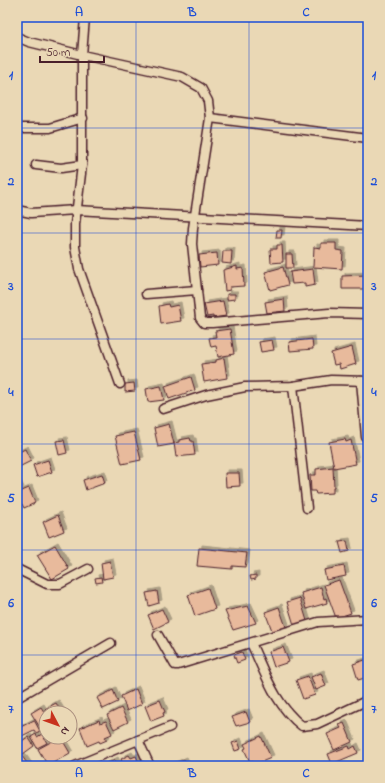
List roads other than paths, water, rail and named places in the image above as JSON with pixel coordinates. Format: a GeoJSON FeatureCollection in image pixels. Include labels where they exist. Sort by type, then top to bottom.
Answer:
{"type":"FeatureCollection","features":[{"type":"Feature","properties":{"kind":"street"},"geometry":{"type":"LineString","coordinates":[[85,17],[82,55],[82,165],[76,210],[75,247],[79,269],[120,384]]}},
{"type":"Feature","properties":{"kind":"street"},"geometry":{"type":"LineString","coordinates":[[17,37],[29,42],[82,55],[182,77],[201,88],[208,101],[210,118],[193,228],[192,244],[200,318],[204,323],[212,324],[329,313],[368,314]]}},
{"type":"Feature","properties":{"kind":"street"},"geometry":{"type":"LineString","coordinates":[[17,128],[50,128],[83,118]]}},
{"type":"Feature","properties":{"kind":"street"},"geometry":{"type":"LineString","coordinates":[[210,118],[368,138]]}},
{"type":"Feature","properties":{"kind":"street"},"geometry":{"type":"LineString","coordinates":[[36,165],[61,168],[82,165]]}},
{"type":"Feature","properties":{"kind":"street"},"geometry":{"type":"LineString","coordinates":[[17,210],[31,214],[76,210],[368,226]]}},
{"type":"Feature","properties":{"kind":"street"},"geometry":{"type":"LineString","coordinates":[[146,294],[197,290]]}},
{"type":"Feature","properties":{"kind":"street"},"geometry":{"type":"LineString","coordinates":[[163,409],[206,395],[245,388],[293,386],[331,380],[365,381],[366,437]]}},
{"type":"Feature","properties":{"kind":"street"},"geometry":{"type":"LineString","coordinates":[[293,386],[307,508]]}},
{"type":"Feature","properties":{"kind":"street"},"geometry":{"type":"LineString","coordinates":[[17,569],[47,584],[60,584],[88,569]]}},
{"type":"Feature","properties":{"kind":"street"},"geometry":{"type":"LineString","coordinates":[[158,635],[175,664],[178,665],[318,622],[368,619]]}},
{"type":"Feature","properties":{"kind":"street"},"geometry":{"type":"LineString","coordinates":[[17,698],[111,643]]}},
{"type":"Feature","properties":{"kind":"street"},"geometry":{"type":"LineString","coordinates":[[251,643],[270,685],[281,704],[291,717],[302,726],[317,724],[368,700]]}},
{"type":"Feature","properties":{"kind":"street"},"geometry":{"type":"LineString","coordinates":[[75,766],[170,727]]}},
{"type":"Feature","properties":{"kind":"street"},"geometry":{"type":"LineString","coordinates":[[138,740],[150,766]]}}]}
